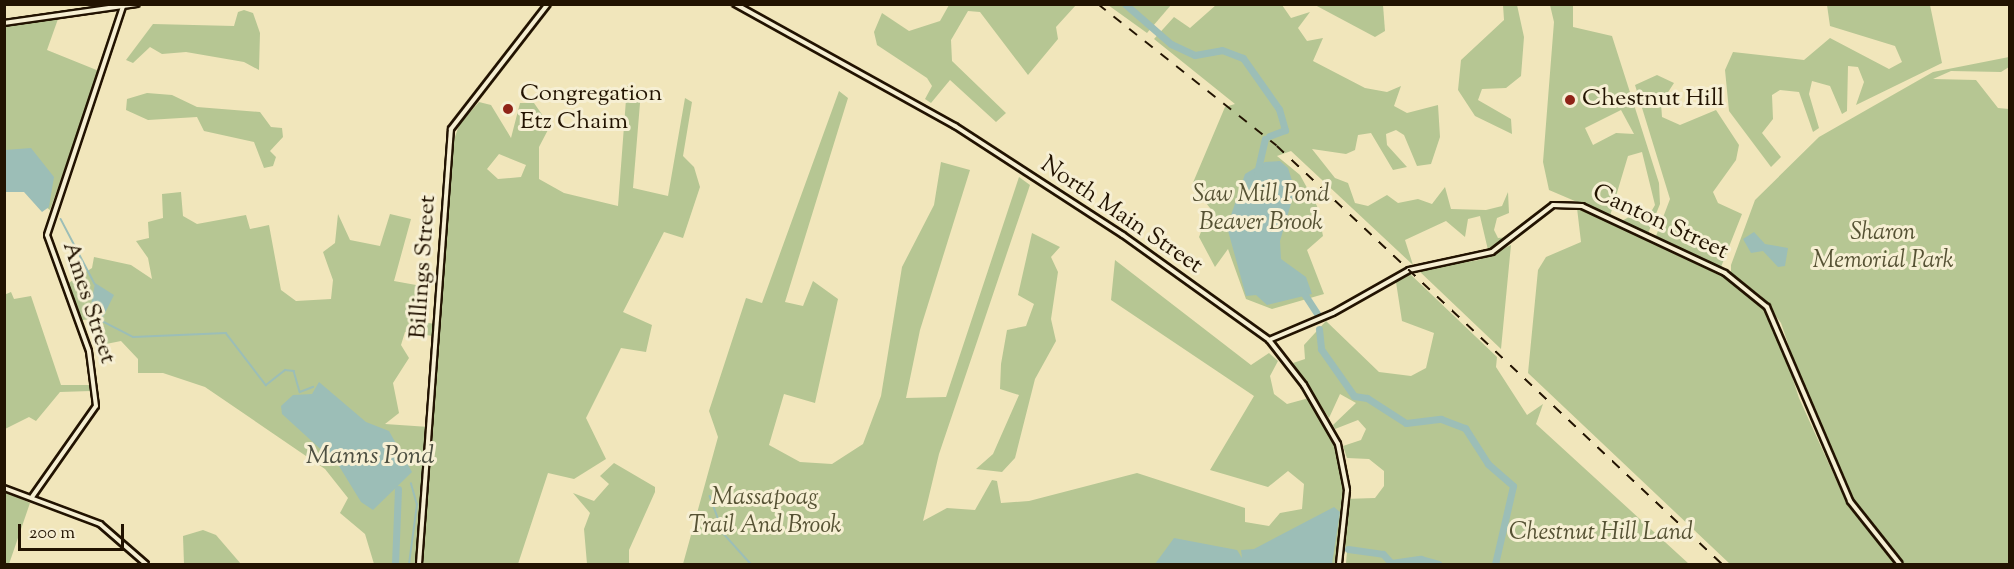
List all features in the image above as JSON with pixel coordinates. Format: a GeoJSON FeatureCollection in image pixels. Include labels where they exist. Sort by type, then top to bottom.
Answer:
{"type":"FeatureCollection","features":[{"type":"Feature","properties":{"kind":"street"},"geometry":{"type":"LineString","coordinates":[[4,23],[137,4]]}},
{"type":"Feature","properties":{"kind":"street","name":"Billings Street"},"geometry":{"type":"LineString","coordinates":[[419,564],[451,129],[549,4]]}},
{"type":"Feature","properties":{"kind":"street","name":"North Main Street"},"geometry":{"type":"LineString","coordinates":[[735,4],[955,126],[1123,235],[1269,340],[1304,385],[1340,451],[1347,490],[1339,564]]}},
{"type":"Feature","properties":{"kind":"street","name":"Ames Street"},"geometry":{"type":"LineString","coordinates":[[32,497],[90,422],[96,406],[89,351],[47,235],[124,5]]}},
{"type":"Feature","properties":{"kind":"street","name":"Canton Street"},"geometry":{"type":"LineString","coordinates":[[1269,340],[1333,313],[1409,270],[1492,252],[1553,205],[1582,206],[1725,273],[1767,307],[1850,501],[1900,564]]}},
{"type":"Feature","properties":{"kind":"street"},"geometry":{"type":"LineString","coordinates":[[4,488],[105,526],[146,564]]}},
{"type":"Feature","properties":{"kind":"green space"},"geometry":{"type":"Polygon","coordinates":[[[949,5],[1076,5],[1056,27],[1058,39],[1028,75],[980,12],[968,11],[951,40],[952,61],[1006,113],[996,122],[950,80],[931,103],[925,99],[932,86],[927,78],[877,45],[874,32],[882,13],[909,31],[940,21],[949,5]]]}},
{"type":"Feature","properties":{"kind":"green space"},"geometry":{"type":"Polygon","coordinates":[[[1108,5],[1171,5],[1147,33],[1108,5]]]}},
{"type":"Feature","properties":{"kind":"green space","name":"Saw Mill Pond Beaver Brook"},"geometry":{"type":"Polygon","coordinates":[[[1216,5],[1282,5],[1291,18],[1310,12],[1298,28],[1307,41],[1323,38],[1313,61],[1365,88],[1387,92],[1401,86],[1394,106],[1407,113],[1438,105],[1440,137],[1431,164],[1417,166],[1404,135],[1396,130],[1386,134],[1387,145],[1407,167],[1393,170],[1371,133],[1358,135],[1355,150],[1346,154],[1312,149],[1335,178],[1348,183],[1355,203],[1368,206],[1387,195],[1398,203],[1418,199],[1432,204],[1445,187],[1451,209],[1486,210],[1502,206],[1508,192],[1509,213],[1497,218],[1494,230],[1498,238],[1510,237],[1488,250],[1480,216],[1468,219],[1465,237],[1446,221],[1405,240],[1413,265],[1291,151],[1277,156],[1300,175],[1317,206],[1323,236],[1307,250],[1324,294],[1272,309],[1246,299],[1228,249],[1215,267],[1199,237],[1210,208],[1192,185],[1225,107],[1235,104],[1154,39],[1174,17],[1190,28],[1216,5]]]}},
{"type":"Feature","properties":{"kind":"green space"},"geometry":{"type":"Polygon","coordinates":[[[1315,5],[1383,5],[1385,31],[1375,37],[1315,5]]]}},
{"type":"Feature","properties":{"kind":"green space"},"geometry":{"type":"Polygon","coordinates":[[[1503,5],[1517,5],[1524,37],[1521,76],[1506,88],[1482,89],[1478,100],[1511,119],[1512,134],[1475,116],[1458,90],[1461,60],[1504,20],[1503,5]]]}},
{"type":"Feature","properties":{"kind":"green space"},"geometry":{"type":"Polygon","coordinates":[[[1550,5],[1573,5],[1573,27],[1612,36],[1659,183],[1660,204],[1647,236],[1618,223],[1629,217],[1644,224],[1655,205],[1642,152],[1628,156],[1610,216],[1549,190],[1543,162],[1554,22],[1550,5]],[[1621,110],[1585,128],[1593,145],[1616,133],[1634,134],[1621,110]]]}},
{"type":"Feature","properties":{"kind":"green space"},"geometry":{"type":"Polygon","coordinates":[[[1827,5],[1930,5],[1942,63],[1856,105],[1864,82],[1858,67],[1848,66],[1847,111],[1842,114],[1830,86],[1812,81],[1809,94],[1819,128],[1813,132],[1799,92],[1780,90],[1772,95],[1773,119],[1762,133],[1781,157],[1771,167],[1729,111],[1725,70],[1733,52],[1804,60],[1830,38],[1889,69],[1902,62],[1895,46],[1830,26],[1827,5]]]}},
{"type":"Feature","properties":{"kind":"green space"},"geometry":{"type":"Polygon","coordinates":[[[244,10],[253,13],[260,33],[259,70],[244,62],[186,52],[162,54],[150,47],[133,63],[126,60],[153,24],[234,26],[238,12],[244,10]]]}},
{"type":"Feature","properties":{"kind":"green space"},"geometry":{"type":"Polygon","coordinates":[[[58,19],[47,50],[99,71],[50,210],[21,189],[5,189],[4,26],[58,19]]]}},
{"type":"Feature","properties":{"kind":"green space","name":"Sharon Memorial Park"},"geometry":{"type":"Polygon","coordinates":[[[2009,57],[2009,67],[2001,72],[1951,71],[1933,79],[1976,80],[1998,108],[2009,109],[2009,564],[1903,564],[1852,500],[1807,400],[1781,323],[1761,296],[1731,273],[1731,265],[1755,200],[1819,137],[1933,72],[2009,57]]]}},
{"type":"Feature","properties":{"kind":"green space"},"geometry":{"type":"Polygon","coordinates":[[[1657,75],[1674,83],[1661,103],[1662,117],[1680,125],[1716,110],[1739,145],[1736,160],[1713,192],[1718,203],[1742,214],[1721,267],[1656,236],[1670,199],[1635,85],[1657,75]]]}},
{"type":"Feature","properties":{"kind":"green space"},"geometry":{"type":"Polygon","coordinates":[[[627,86],[641,91],[633,188],[668,196],[685,98],[692,102],[683,156],[694,167],[700,187],[683,238],[664,232],[623,312],[652,325],[646,352],[621,348],[586,418],[606,459],[574,479],[548,473],[518,564],[423,564],[453,143],[459,125],[479,102],[491,105],[511,138],[520,103],[534,103],[550,126],[539,147],[539,179],[564,193],[618,206],[627,86]],[[499,154],[487,169],[498,179],[521,177],[526,165],[499,154]]]}},
{"type":"Feature","properties":{"kind":"green space"},"geometry":{"type":"Polygon","coordinates":[[[839,91],[848,98],[785,302],[803,306],[813,281],[838,299],[815,403],[784,394],[769,445],[800,462],[832,464],[863,444],[881,396],[902,267],[934,205],[941,162],[970,170],[920,330],[906,398],[946,397],[1019,177],[1030,185],[939,454],[923,521],[947,508],[975,510],[992,480],[997,481],[1001,503],[1029,501],[1137,473],[1245,508],[1245,522],[1269,526],[1280,513],[1302,509],[1304,484],[1288,471],[1268,487],[1210,470],[1254,396],[1111,300],[1115,260],[1251,365],[1269,353],[1278,361],[1270,376],[1274,394],[1287,404],[1309,398],[1341,457],[1344,499],[1375,498],[1384,486],[1384,471],[1369,459],[1347,458],[1343,446],[1361,440],[1366,429],[1358,420],[1335,429],[1333,425],[1356,403],[1340,394],[1329,418],[1293,363],[1305,359],[1304,345],[1326,321],[1379,372],[1411,376],[1426,368],[1434,333],[1402,321],[1396,282],[1409,273],[1497,357],[1496,367],[1527,415],[1543,404],[1536,424],[1689,564],[1352,564],[1346,563],[1347,551],[1338,551],[1336,564],[683,564],[718,437],[709,411],[746,298],[762,303],[839,91]]]}},
{"type":"Feature","properties":{"kind":"green space"},"geometry":{"type":"Polygon","coordinates":[[[147,93],[172,95],[197,107],[260,112],[271,127],[282,128],[283,137],[270,151],[276,157],[273,166],[264,168],[254,142],[204,131],[197,117],[148,120],[126,110],[127,99],[147,93]]]}},
{"type":"Feature","properties":{"kind":"green space"},"geometry":{"type":"Polygon","coordinates":[[[181,192],[183,216],[197,224],[246,215],[250,229],[269,225],[281,290],[296,301],[331,299],[333,280],[323,252],[335,243],[338,214],[350,240],[380,246],[390,214],[411,219],[394,281],[416,285],[414,320],[434,324],[433,336],[405,332],[401,345],[409,358],[393,383],[399,413],[385,424],[429,427],[416,564],[374,564],[365,534],[340,513],[348,498],[325,469],[205,387],[163,373],[138,373],[138,359],[121,341],[106,344],[93,319],[82,320],[67,284],[92,268],[94,257],[131,265],[152,279],[148,258],[136,241],[149,238],[148,222],[163,218],[162,194],[181,192]]]}},
{"type":"Feature","properties":{"kind":"green space"},"geometry":{"type":"Polygon","coordinates":[[[1577,208],[1730,280],[1755,299],[1774,321],[1799,398],[1848,506],[1896,564],[1730,564],[1528,373],[1538,270],[1546,257],[1581,242],[1577,208]]]}},
{"type":"Feature","properties":{"kind":"green space"},"geometry":{"type":"Polygon","coordinates":[[[1032,233],[1060,247],[1051,257],[1058,272],[1051,319],[1056,341],[1035,379],[1015,458],[1002,472],[976,469],[993,454],[1019,395],[1000,389],[1001,364],[1007,330],[1026,326],[1034,304],[1018,295],[1032,233]]]}},
{"type":"Feature","properties":{"kind":"green space"},"geometry":{"type":"Polygon","coordinates":[[[1511,245],[1501,349],[1418,270],[1479,260],[1511,245]]]}},
{"type":"Feature","properties":{"kind":"green space"},"geometry":{"type":"Polygon","coordinates":[[[11,292],[14,299],[31,296],[61,385],[91,385],[91,391],[60,392],[36,421],[29,417],[5,429],[4,295],[11,292]]]}},
{"type":"Feature","properties":{"kind":"green space"},"geometry":{"type":"Polygon","coordinates":[[[614,463],[655,487],[655,492],[629,550],[629,564],[587,564],[584,529],[590,513],[573,493],[594,501],[609,484],[600,476],[614,463]]]}},
{"type":"Feature","properties":{"kind":"green space"},"geometry":{"type":"Polygon","coordinates":[[[4,491],[30,503],[9,564],[5,564],[4,491]]]}},
{"type":"Feature","properties":{"kind":"green space"},"geometry":{"type":"Polygon","coordinates":[[[203,530],[216,535],[241,564],[184,564],[183,536],[203,530]]]}},
{"type":"Feature","properties":{"kind":"water"},"geometry":{"type":"Polygon","coordinates":[[[31,148],[54,177],[49,207],[42,212],[24,192],[5,192],[5,150],[31,148]]]}},
{"type":"Feature","properties":{"kind":"water"},"geometry":{"type":"Polygon","coordinates":[[[1280,161],[1288,168],[1295,190],[1280,241],[1281,259],[1306,277],[1312,294],[1267,305],[1256,295],[1246,296],[1227,227],[1245,174],[1265,162],[1280,161]]]}},
{"type":"Feature","properties":{"kind":"water"},"geometry":{"type":"Polygon","coordinates":[[[1754,232],[1765,244],[1788,248],[1785,266],[1778,267],[1763,251],[1751,253],[1743,239],[1754,232]]]}},
{"type":"Feature","properties":{"kind":"water"},"geometry":{"type":"Polygon","coordinates":[[[95,283],[114,295],[100,323],[90,311],[95,283]]]}},
{"type":"Feature","properties":{"kind":"water","name":"Manns Pond"},"geometry":{"type":"Polygon","coordinates":[[[319,382],[366,422],[389,431],[412,472],[373,510],[361,502],[339,466],[282,414],[281,406],[293,395],[312,394],[319,382]]]}},
{"type":"Feature","properties":{"kind":"water"},"geometry":{"type":"Polygon","coordinates":[[[1334,507],[1340,512],[1332,564],[1155,564],[1174,538],[1237,550],[1242,558],[1241,550],[1254,549],[1334,507]]]}},
{"type":"Feature","properties":{"kind":"waterway"},"geometry":{"type":"LineString","coordinates":[[1125,4],[1171,44],[1195,55],[1222,50],[1243,58],[1279,109],[1285,130],[1269,136]]}},
{"type":"Feature","properties":{"kind":"waterway"},"geometry":{"type":"LineString","coordinates":[[1257,173],[1265,139]]}},
{"type":"Feature","properties":{"kind":"waterway"},"geometry":{"type":"LineString","coordinates":[[61,219],[95,284]]}},
{"type":"Feature","properties":{"kind":"waterway"},"geometry":{"type":"LineString","coordinates":[[1303,292],[1318,315]]}},
{"type":"Feature","properties":{"kind":"waterway"},"geometry":{"type":"LineString","coordinates":[[102,321],[133,337],[226,333],[266,385],[285,370],[294,371],[300,392],[313,387]]}},
{"type":"Feature","properties":{"kind":"waterway"},"geometry":{"type":"LineString","coordinates":[[1319,329],[1321,349],[1354,396],[1367,398],[1406,423],[1441,419],[1465,428],[1488,464],[1513,486],[1495,564]]}},
{"type":"Feature","properties":{"kind":"waterway"},"geometry":{"type":"LineString","coordinates":[[409,564],[417,505],[411,484]]}},
{"type":"Feature","properties":{"kind":"waterway"},"geometry":{"type":"LineString","coordinates":[[395,564],[398,489]]}},
{"type":"Feature","properties":{"kind":"waterway"},"geometry":{"type":"LineString","coordinates":[[710,496],[724,534],[751,564]]}},
{"type":"Feature","properties":{"kind":"waterway"},"geometry":{"type":"LineString","coordinates":[[1348,549],[1383,554],[1391,563],[1421,559],[1438,564]]}},
{"type":"Feature","properties":{"kind":"railway"},"geometry":{"type":"LineString","coordinates":[[1098,4],[1277,146],[1722,564]]}},
{"type":"Feature","properties":{"kind":"place","name":"Chestnut Hill"},"geometry":{"type":"Point","coordinates":[1570,100]}},
{"type":"Feature","properties":{"kind":"place","name":"Congregation Etz Chaim"},"geometry":{"type":"Point","coordinates":[508,109]}},
{"type":"Feature","properties":{"kind":"park label","name":"Massapoag Trail And Brook"},"geometry":{"type":"Point","coordinates":[765,513]}},
{"type":"Feature","properties":{"kind":"park label","name":"Chestnut Hill Land"},"geometry":{"type":"Point","coordinates":[1601,534]}}]}
